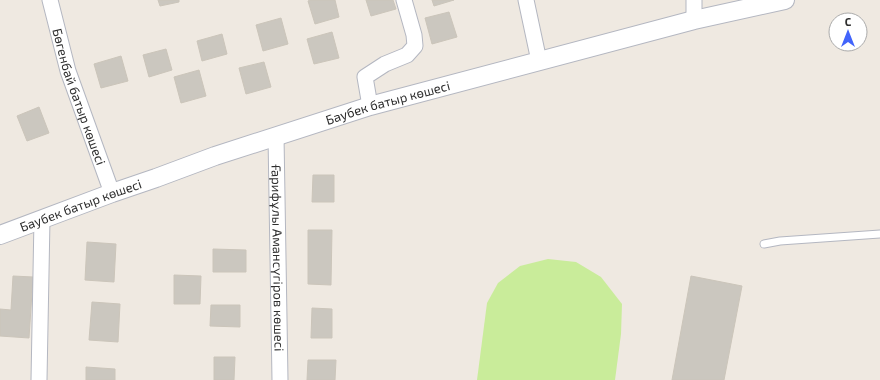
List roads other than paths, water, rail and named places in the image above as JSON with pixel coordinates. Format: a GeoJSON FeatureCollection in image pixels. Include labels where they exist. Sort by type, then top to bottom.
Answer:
{"type":"FeatureCollection","features":[{"type":"Feature","properties":{"kind":"street","name":"Бөгенбай батыр көшесі"},"geometry":{"type":"LineString","coordinates":[[50,0],[68,71],[112,193]]}},
{"type":"Feature","properties":{"kind":"street"},"geometry":{"type":"LineString","coordinates":[[370,106],[365,77],[385,64],[407,55],[415,46],[414,36],[404,0]]}},
{"type":"Feature","properties":{"kind":"street"},"geometry":{"type":"LineString","coordinates":[[526,0],[539,61]]}},
{"type":"Feature","properties":{"kind":"street"},"geometry":{"type":"LineString","coordinates":[[694,0],[694,20]]}},
{"type":"Feature","properties":{"kind":"street","name":"Баубек батыр көшесі"},"geometry":{"type":"LineString","coordinates":[[0,235],[215,156],[370,106],[694,20],[785,0]]}},
{"type":"Feature","properties":{"kind":"street","name":"Ғарифұлы Амансүгіров көшесі"},"geometry":{"type":"LineString","coordinates":[[276,136],[280,380]]}},
{"type":"Feature","properties":{"kind":"street"},"geometry":{"type":"LineString","coordinates":[[39,380],[42,219]]}},
{"type":"Feature","properties":{"kind":"lane"},"geometry":{"type":"LineString","coordinates":[[764,244],[780,241],[880,234]]}}]}
